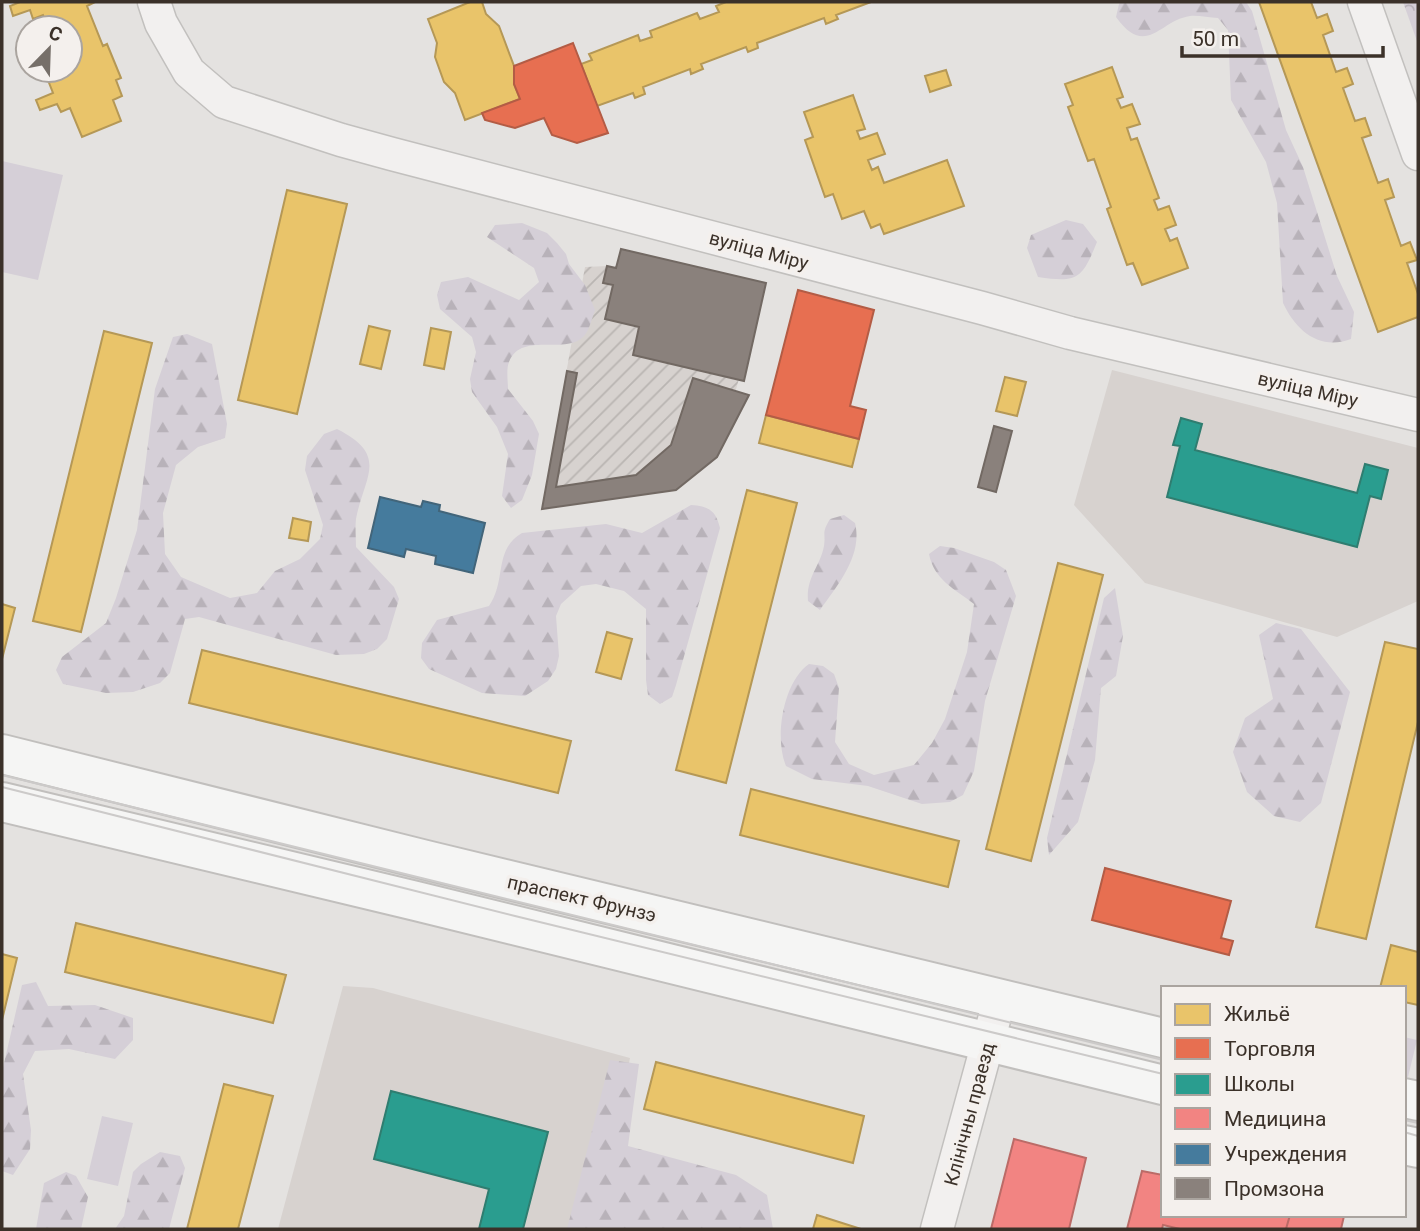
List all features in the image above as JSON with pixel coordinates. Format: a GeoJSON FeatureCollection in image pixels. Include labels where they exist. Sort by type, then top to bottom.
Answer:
{"type":"FeatureCollection","features":[{"type":"Feature","properties":{"kind":"main road","name":"праспект Фрунзэ"},"geometry":{"type":"LineString","coordinates":[[2,754],[475,872],[1161,1038]]}},
{"type":"Feature","properties":{"kind":"main road"},"geometry":{"type":"LineString","coordinates":[[2,802],[1161,1084]]}},
{"type":"Feature","properties":{"kind":"street","name":"вуліца Міру"},"geometry":{"type":"LineString","coordinates":[[154,2],[161,23],[189,72],[224,102],[315,132],[1070,333],[1418,415]]}},
{"type":"Feature","properties":{"kind":"street"},"geometry":{"type":"LineString","coordinates":[[1364,2],[1418,154]]}},
{"type":"Feature","properties":{"kind":"street","name":"Клінічны праезд"},"geometry":{"type":"LineString","coordinates":[[937,1229],[1000,998]]}},
{"type":"Feature","properties":{"kind":"shaded area"},"geometry":{"type":"Polygon","coordinates":[[[621,249],[766,283],[717,457],[542,509],[585,267],[616,268],[621,249]]]}},
{"type":"Feature","properties":{"kind":"shaded area"},"geometry":{"type":"Polygon","coordinates":[[[1112,370],[1418,448],[1418,601],[1337,637],[1145,583],[1074,505],[1112,370]]]}},
{"type":"Feature","properties":{"kind":"shaded area"},"geometry":{"type":"Polygon","coordinates":[[[343,986],[373,988],[630,1058],[610,1153],[693,1229],[278,1229],[343,986]]]}},
{"type":"Feature","properties":{"kind":"green space"},"geometry":{"type":"Polygon","coordinates":[[[1121,2],[1246,2],[1252,11],[1286,130],[1303,167],[1337,276],[1354,312],[1351,339],[1329,342],[1310,336],[1295,322],[1283,303],[1277,203],[1266,162],[1231,100],[1228,30],[1218,18],[1193,16],[1179,19],[1153,34],[1136,35],[1116,17],[1121,2]]]}},
{"type":"Feature","properties":{"kind":"green space"},"geometry":{"type":"Polygon","coordinates":[[[1403,2],[1418,2],[1418,44],[1403,2]]]}},
{"type":"Feature","properties":{"kind":"green space"},"geometry":{"type":"Polygon","coordinates":[[[2,161],[63,175],[38,280],[2,272],[2,161]]]}},
{"type":"Feature","properties":{"kind":"green space"},"geometry":{"type":"Polygon","coordinates":[[[1066,220],[1083,224],[1097,242],[1092,254],[1077,276],[1062,279],[1038,277],[1027,248],[1031,235],[1066,220]]]}},
{"type":"Feature","properties":{"kind":"green space"},"geometry":{"type":"Polygon","coordinates":[[[522,223],[547,233],[557,243],[585,285],[595,310],[586,334],[576,342],[533,345],[515,353],[509,362],[508,389],[533,421],[539,434],[532,475],[522,500],[511,508],[502,496],[508,454],[497,427],[472,392],[470,379],[476,352],[472,337],[440,309],[437,295],[441,282],[468,277],[519,300],[539,282],[534,268],[487,237],[495,225],[522,223]]]}},
{"type":"Feature","properties":{"kind":"green space"},"geometry":{"type":"Polygon","coordinates":[[[187,334],[212,344],[227,424],[225,438],[198,447],[176,465],[163,513],[165,554],[181,577],[230,598],[257,593],[275,571],[300,559],[320,539],[323,525],[305,470],[307,456],[324,434],[337,429],[363,448],[368,458],[367,479],[356,519],[356,547],[394,587],[399,599],[387,639],[377,649],[364,654],[336,655],[199,617],[185,619],[170,673],[160,683],[133,692],[106,693],[63,684],[56,670],[62,657],[106,623],[116,598],[137,530],[155,389],[173,337],[187,334]]]}},
{"type":"Feature","properties":{"kind":"green space"},"geometry":{"type":"Polygon","coordinates":[[[691,505],[711,510],[720,528],[672,697],[660,704],[648,695],[646,609],[624,591],[596,584],[581,586],[561,604],[556,616],[559,656],[556,669],[548,681],[525,696],[482,693],[429,669],[421,658],[422,643],[437,620],[489,606],[498,586],[507,548],[522,533],[606,524],[642,533],[691,505]]]}},
{"type":"Feature","properties":{"kind":"green space"},"geometry":{"type":"Polygon","coordinates":[[[844,515],[855,523],[855,547],[847,569],[820,610],[808,601],[809,585],[822,553],[827,524],[830,519],[844,515]]]}},
{"type":"Feature","properties":{"kind":"green space"},"geometry":{"type":"Polygon","coordinates":[[[940,546],[994,562],[1006,570],[1016,596],[985,701],[974,771],[963,795],[950,802],[922,804],[868,786],[812,779],[786,766],[781,741],[783,711],[793,684],[809,664],[823,666],[834,674],[839,688],[835,742],[849,764],[874,775],[914,765],[932,743],[945,719],[967,652],[974,604],[935,571],[929,554],[940,546]]]}},
{"type":"Feature","properties":{"kind":"green space"},"geometry":{"type":"Polygon","coordinates":[[[1115,588],[1123,636],[1116,676],[1101,688],[1095,760],[1078,822],[1049,855],[1047,838],[1104,598],[1115,588]]]}},
{"type":"Feature","properties":{"kind":"green space"},"geometry":{"type":"Polygon","coordinates":[[[1276,623],[1301,629],[1350,692],[1321,803],[1300,822],[1274,816],[1247,792],[1233,752],[1245,718],[1273,699],[1259,635],[1276,623]]]}},
{"type":"Feature","properties":{"kind":"green space"},"geometry":{"type":"Polygon","coordinates":[[[36,982],[48,1006],[95,1005],[133,1018],[133,1040],[115,1059],[69,1049],[35,1051],[23,1074],[31,1130],[30,1149],[13,1175],[2,1171],[2,1072],[22,985],[36,982]]]}},
{"type":"Feature","properties":{"kind":"green space"},"geometry":{"type":"Polygon","coordinates":[[[1406,1037],[1417,1040],[1406,1076],[1406,1037]]]}},
{"type":"Feature","properties":{"kind":"green space"},"geometry":{"type":"Polygon","coordinates":[[[610,1060],[639,1064],[628,1146],[736,1175],[767,1195],[773,1229],[567,1229],[610,1060]]]}},
{"type":"Feature","properties":{"kind":"green space"},"geometry":{"type":"Polygon","coordinates":[[[102,1116],[133,1123],[118,1186],[87,1179],[102,1116]]]}},
{"type":"Feature","properties":{"kind":"green space"},"geometry":{"type":"Polygon","coordinates":[[[160,1152],[180,1156],[185,1168],[169,1229],[115,1229],[124,1216],[133,1172],[160,1152]]]}},
{"type":"Feature","properties":{"kind":"green space"},"geometry":{"type":"Polygon","coordinates":[[[66,1172],[76,1176],[88,1197],[81,1229],[36,1229],[44,1183],[66,1172]]]}},
{"type":"Feature","properties":{"kind":"building: Жильё"},"geometry":{"type":"Polygon","coordinates":[[[20,2],[95,2],[87,6],[103,46],[107,44],[121,78],[116,80],[122,96],[113,100],[121,121],[82,137],[70,108],[61,112],[57,104],[40,110],[36,100],[53,93],[49,84],[84,84],[84,14],[31,14],[30,10],[13,16],[10,6],[20,2]]]}},
{"type":"Feature","properties":{"kind":"building: Жильё"},"geometry":{"type":"Polygon","coordinates":[[[470,2],[482,2],[486,14],[499,26],[514,66],[514,84],[520,99],[465,120],[455,93],[444,82],[435,57],[437,43],[428,19],[470,2]]]}},
{"type":"Feature","properties":{"kind":"building: Жильё"},"geometry":{"type":"Polygon","coordinates":[[[726,2],[871,2],[836,15],[838,19],[826,24],[824,18],[757,43],[758,48],[748,52],[746,47],[701,64],[703,69],[691,74],[690,69],[643,87],[645,94],[635,98],[633,93],[597,106],[581,64],[592,60],[589,54],[638,35],[640,41],[652,37],[650,31],[697,13],[700,19],[719,12],[716,6],[726,2]]]}},
{"type":"Feature","properties":{"kind":"building: Жильё"},"geometry":{"type":"Polygon","coordinates":[[[1259,2],[1311,2],[1317,18],[1327,14],[1333,31],[1323,35],[1336,72],[1347,68],[1353,84],[1343,88],[1355,121],[1365,118],[1371,135],[1362,138],[1378,183],[1388,179],[1394,197],[1385,200],[1401,246],[1410,242],[1417,260],[1407,263],[1418,294],[1418,317],[1378,332],[1259,2]]]}},
{"type":"Feature","properties":{"kind":"building: Жильё"},"geometry":{"type":"Polygon","coordinates":[[[1112,67],[1123,97],[1117,99],[1121,108],[1132,104],[1140,124],[1127,128],[1131,140],[1137,138],[1159,198],[1154,200],[1158,210],[1169,206],[1176,225],[1165,229],[1170,241],[1177,238],[1188,268],[1142,285],[1133,263],[1127,265],[1107,209],[1111,207],[1094,159],[1088,161],[1068,107],[1073,105],[1065,84],[1112,67]]]}},
{"type":"Feature","properties":{"kind":"building: Жильё"},"geometry":{"type":"Polygon","coordinates":[[[946,70],[951,85],[930,92],[925,76],[946,70]]]}},
{"type":"Feature","properties":{"kind":"building: Жильё"},"geometry":{"type":"Polygon","coordinates":[[[853,95],[865,129],[857,131],[860,139],[877,133],[885,154],[868,160],[872,170],[878,167],[884,183],[947,160],[964,206],[884,234],[880,224],[871,228],[864,211],[842,219],[833,194],[825,197],[805,140],[813,137],[804,112],[853,95]]]}},
{"type":"Feature","properties":{"kind":"building: Жильё"},"geometry":{"type":"Polygon","coordinates":[[[287,190],[347,204],[297,414],[238,400],[287,190]]]}},
{"type":"Feature","properties":{"kind":"building: Жильё"},"geometry":{"type":"Polygon","coordinates":[[[369,326],[390,331],[381,369],[360,364],[369,326]]]}},
{"type":"Feature","properties":{"kind":"building: Жильё"},"geometry":{"type":"Polygon","coordinates":[[[431,328],[451,332],[444,369],[424,365],[431,328]]]}},
{"type":"Feature","properties":{"kind":"building: Жильё"},"geometry":{"type":"Polygon","coordinates":[[[104,331],[152,343],[81,632],[33,621],[104,331]]]}},
{"type":"Feature","properties":{"kind":"building: Жильё"},"geometry":{"type":"Polygon","coordinates":[[[1005,377],[1026,382],[1017,416],[996,411],[1005,377]]]}},
{"type":"Feature","properties":{"kind":"building: Жильё"},"geometry":{"type":"Polygon","coordinates":[[[766,415],[859,439],[852,467],[759,443],[766,415]]]}},
{"type":"Feature","properties":{"kind":"building: Жильё"},"geometry":{"type":"Polygon","coordinates":[[[747,490],[797,503],[726,783],[676,770],[747,490]]]}},
{"type":"Feature","properties":{"kind":"building: Жильё"},"geometry":{"type":"Polygon","coordinates":[[[293,518],[311,522],[308,541],[289,538],[293,518]]]}},
{"type":"Feature","properties":{"kind":"building: Жильё"},"geometry":{"type":"Polygon","coordinates":[[[1058,563],[1103,575],[1031,861],[986,849],[1058,563]]]}},
{"type":"Feature","properties":{"kind":"building: Жильё"},"geometry":{"type":"Polygon","coordinates":[[[2,604],[15,608],[2,659],[2,604]]]}},
{"type":"Feature","properties":{"kind":"building: Жильё"},"geometry":{"type":"Polygon","coordinates":[[[607,632],[632,639],[621,679],[596,672],[607,632]]]}},
{"type":"Feature","properties":{"kind":"building: Жильё"},"geometry":{"type":"Polygon","coordinates":[[[1385,642],[1418,649],[1418,722],[1366,939],[1316,927],[1385,642]]]}},
{"type":"Feature","properties":{"kind":"building: Жильё"},"geometry":{"type":"Polygon","coordinates":[[[202,650],[571,741],[558,793],[189,703],[202,650]]]}},
{"type":"Feature","properties":{"kind":"building: Жильё"},"geometry":{"type":"Polygon","coordinates":[[[751,789],[959,841],[948,887],[740,835],[751,789]]]}},
{"type":"Feature","properties":{"kind":"building: Жильё"},"geometry":{"type":"Polygon","coordinates":[[[76,923],[286,975],[273,1023],[65,972],[76,923]]]}},
{"type":"Feature","properties":{"kind":"building: Жильё"},"geometry":{"type":"Polygon","coordinates":[[[1391,945],[1418,952],[1418,1005],[1406,1002],[1406,986],[1381,986],[1391,945]]]}},
{"type":"Feature","properties":{"kind":"building: Жильё"},"geometry":{"type":"Polygon","coordinates":[[[2,954],[17,958],[2,1020],[2,954]]]}},
{"type":"Feature","properties":{"kind":"building: Жильё"},"geometry":{"type":"Polygon","coordinates":[[[656,1062],[864,1116],[853,1163],[644,1109],[656,1062]]]}},
{"type":"Feature","properties":{"kind":"building: Жильё"},"geometry":{"type":"Polygon","coordinates":[[[224,1084],[273,1096],[238,1229],[187,1229],[224,1084]]]}},
{"type":"Feature","properties":{"kind":"building: Жильё"},"geometry":{"type":"Polygon","coordinates":[[[817,1215],[861,1229],[813,1229],[817,1215]]]}},
{"type":"Feature","properties":{"kind":"building: Торговля"},"geometry":{"type":"Polygon","coordinates":[[[573,43],[608,133],[577,143],[552,135],[544,118],[515,128],[485,120],[482,113],[520,99],[514,84],[514,66],[573,43]]]}},
{"type":"Feature","properties":{"kind":"building: Торговля"},"geometry":{"type":"Polygon","coordinates":[[[798,290],[874,310],[850,406],[866,410],[859,439],[766,415],[798,290]]]}},
{"type":"Feature","properties":{"kind":"building: Торговля"},"geometry":{"type":"Polygon","coordinates":[[[1105,868],[1231,901],[1221,938],[1233,941],[1229,955],[1092,920],[1105,868]]]}},
{"type":"Feature","properties":{"kind":"building: Школы"},"geometry":{"type":"Polygon","coordinates":[[[1181,418],[1202,424],[1195,450],[1357,493],[1365,464],[1388,470],[1381,499],[1370,496],[1357,547],[1167,497],[1180,446],[1173,445],[1181,418]]]}},
{"type":"Feature","properties":{"kind":"building: Школы"},"geometry":{"type":"Polygon","coordinates":[[[391,1091],[548,1132],[523,1229],[479,1229],[489,1189],[374,1159],[391,1091]]]}},
{"type":"Feature","properties":{"kind":"building: Медицина"},"geometry":{"type":"Polygon","coordinates":[[[1014,1139],[1086,1158],[1069,1229],[991,1229],[1014,1139]]]}},
{"type":"Feature","properties":{"kind":"building: Медицина"},"geometry":{"type":"Polygon","coordinates":[[[1142,1171],[1161,1175],[1161,1217],[1289,1217],[1286,1229],[1180,1229],[1163,1225],[1162,1229],[1127,1229],[1142,1171]]]}},
{"type":"Feature","properties":{"kind":"building: Медицина"},"geometry":{"type":"Polygon","coordinates":[[[1289,1217],[1344,1217],[1341,1229],[1286,1229],[1289,1217]]]}},
{"type":"Feature","properties":{"kind":"building: Учреждения"},"geometry":{"type":"Polygon","coordinates":[[[380,497],[421,507],[423,501],[440,505],[439,511],[485,523],[473,573],[435,564],[436,556],[406,549],[404,557],[368,548],[380,497]]]}},
{"type":"Feature","properties":{"kind":"building: Промзона"},"geometry":{"type":"Polygon","coordinates":[[[621,249],[766,283],[744,381],[633,355],[639,327],[605,319],[613,285],[603,283],[607,266],[616,268],[621,249]]]}},
{"type":"Feature","properties":{"kind":"building: Промзона"},"geometry":{"type":"Polygon","coordinates":[[[567,371],[577,373],[556,487],[636,475],[671,445],[693,378],[749,395],[717,457],[676,490],[542,509],[567,371]]]}},
{"type":"Feature","properties":{"kind":"building: Промзона"},"geometry":{"type":"Polygon","coordinates":[[[994,426],[1012,431],[996,492],[978,487],[994,426]]]}},
{"type":"Feature","properties":{"kind":"tram line"},"geometry":{"type":"LineString","coordinates":[[2,775],[1161,1060]]}},
{"type":"Feature","properties":{"kind":"tram line"},"geometry":{"type":"LineString","coordinates":[[2,787],[515,916],[1161,1074]]}},
{"type":"Feature","properties":{"kind":"tram line"},"geometry":{"type":"LineString","coordinates":[[1406,1120],[1418,1123]]}},
{"type":"Feature","properties":{"kind":"tram line"},"geometry":{"type":"LineString","coordinates":[[1406,1133],[1418,1136]]}}]}
